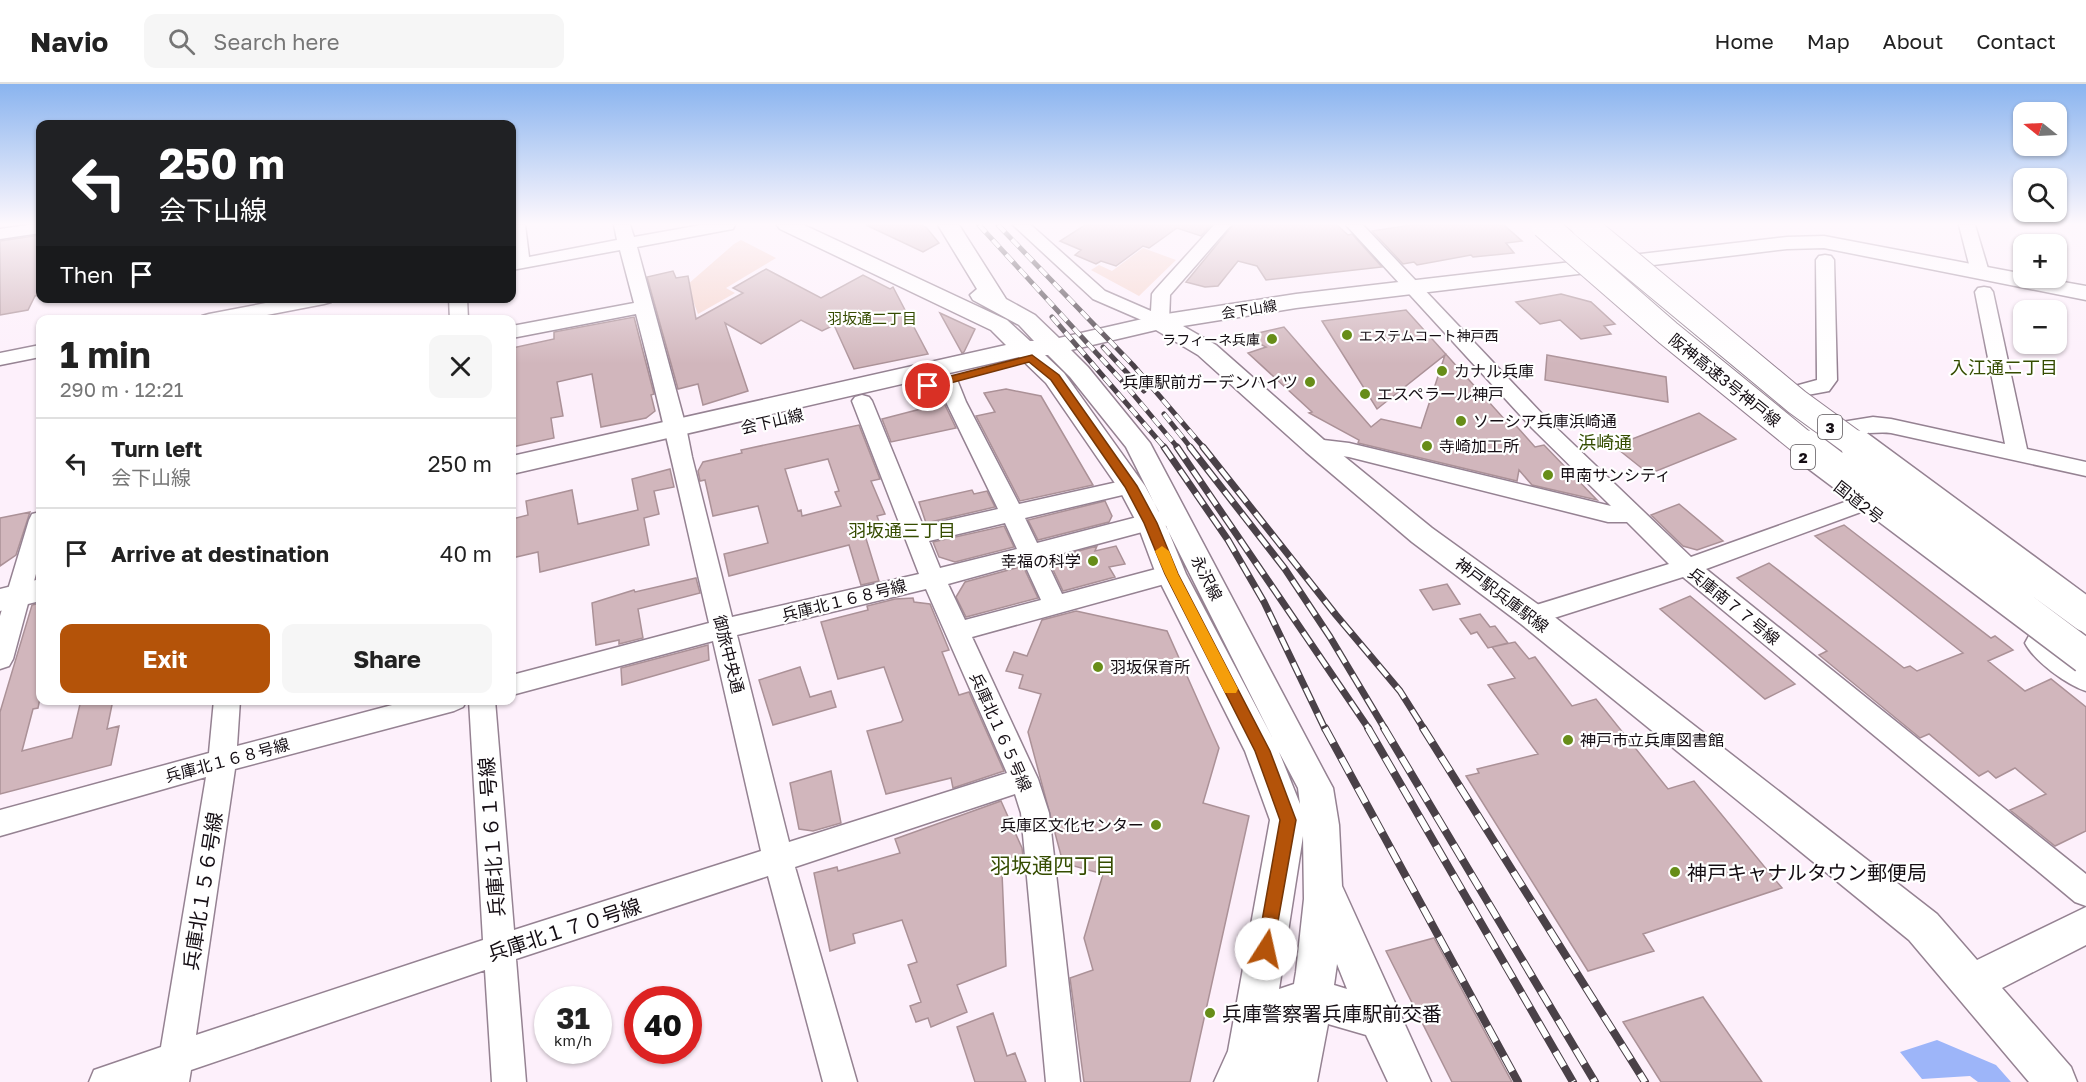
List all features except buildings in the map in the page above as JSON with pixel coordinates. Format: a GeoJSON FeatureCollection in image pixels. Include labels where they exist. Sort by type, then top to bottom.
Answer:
{"type":"FeatureCollection","features":[{"type":"Feature","properties":{"kind":"highway","name":"国道2号"},"geometry":{"type":"LineString","coordinates":[[1595,272],[1672,351],[1861,504],[2086,677]]}},
{"type":"Feature","properties":{"kind":"highway","name":"阪神高速3号神戸線"},"geometry":{"type":"LineString","coordinates":[[1597,272],[1668,333],[1821,458],[2086,657]]}},
{"type":"Feature","properties":{"kind":"highway","name":"3"},"geometry":{"type":"LineString","coordinates":[[1620,272],[1776,403],[2086,635]]}},
{"type":"Feature","properties":{"kind":"highway","name":"阪神高速3号神戸線"},"geometry":{"type":"LineString","coordinates":[[1640,272],[1797,402],[2086,615]]}},
{"type":"Feature","properties":{"kind":"highway"},"geometry":{"type":"LineString","coordinates":[[1655,272],[1849,427],[2086,597]]}},
{"type":"Feature","properties":{"kind":"street","name":"御旅中央通"},"geometry":{"type":"LineString","coordinates":[[634,272],[678,435],[778,859],[840,1082]]}},
{"type":"Feature","properties":{"kind":"street","name":"永沢線"},"geometry":{"type":"LineString","coordinates":[[885,272],[999,326],[1035,351],[1079,372],[1137,443],[1163,519],[1315,788],[1322,823],[1325,890],[1313,1002],[1296,1082]]}},
{"type":"Feature","properties":{"kind":"street","name":"永沢線"},"geometry":{"type":"LineString","coordinates":[[932,272],[996,302],[1027,320],[1035,351],[1131,486],[1163,519],[1171,574],[1262,751],[1288,820],[1248,1053],[1235,1082]]}},
{"type":"Feature","properties":{"kind":"street"},"geometry":{"type":"LineString","coordinates":[[978,272],[996,302]]}},
{"type":"Feature","properties":{"kind":"street","name":"神戸駅兵庫駅線"},"geometry":{"type":"LineString","coordinates":[[1072,272],[1099,295],[1160,322],[1207,350],[1315,446],[1422,535],[1532,616],[1923,927],[2056,1082]]}},
{"type":"Feature","properties":{"kind":"street"},"geometry":{"type":"LineString","coordinates":[[1160,322],[1161,294],[1181,272]]}},
{"type":"Feature","properties":{"kind":"street","name":"兵庫南７７号線"},"geometry":{"type":"LineString","coordinates":[[1398,272],[1539,423],[1686,567],[2086,892]]}},
{"type":"Feature","properties":{"kind":"street","name":"会下山線"},"geometry":{"type":"LineString","coordinates":[[516,481],[678,435],[1160,322],[1412,287],[1550,272]]}},
{"type":"Feature","properties":{"kind":"street"},"geometry":{"type":"LineString","coordinates":[[1802,390],[1822,387],[1827,380],[1825,272]]}},
{"type":"Feature","properties":{"kind":"street"},"geometry":{"type":"LineString","coordinates":[[1941,272],[2086,311]]}},
{"type":"Feature","properties":{"kind":"street"},"geometry":{"type":"LineString","coordinates":[[1979,272],[2017,453]]}},
{"type":"Feature","properties":{"kind":"street"},"geometry":{"type":"LineString","coordinates":[[1982,282],[2086,293]]}},
{"type":"Feature","properties":{"kind":"street"},"geometry":{"type":"LineString","coordinates":[[237,315],[300,303]]}},
{"type":"Feature","properties":{"kind":"street"},"geometry":{"type":"LineString","coordinates":[[516,331],[644,307]]}},
{"type":"Feature","properties":{"kind":"street","name":"会下山線"},"geometry":{"type":"LineString","coordinates":[[516,464],[862,401],[949,381],[1035,351]]}},
{"type":"Feature","properties":{"kind":"street"},"geometry":{"type":"LineString","coordinates":[[0,358],[36,352]]}},
{"type":"Feature","properties":{"kind":"street"},"geometry":{"type":"LineString","coordinates":[[949,381],[956,402],[1055,605]]}},
{"type":"Feature","properties":{"kind":"street","name":"兵庫北１６５号線"},"geometry":{"type":"LineString","coordinates":[[862,401],[933,579],[1024,779],[1035,813],[1063,1082]]}},
{"type":"Feature","properties":{"kind":"street"},"geometry":{"type":"LineString","coordinates":[[1849,427],[1873,424],[1890,426],[2086,469]]}},
{"type":"Feature","properties":{"kind":"street"},"geometry":{"type":"LineString","coordinates":[[1315,446],[1349,450],[1608,514],[1630,514]]}},
{"type":"Feature","properties":{"kind":"street"},"geometry":{"type":"LineString","coordinates":[[915,536],[1131,486]]}},
{"type":"Feature","properties":{"kind":"street"},"geometry":{"type":"LineString","coordinates":[[1532,616],[1686,567],[1861,504]]}},
{"type":"Feature","properties":{"kind":"street","name":"兵庫北１６８号線"},"geometry":{"type":"LineString","coordinates":[[516,684],[723,629],[933,579],[1163,519]]}},
{"type":"Feature","properties":{"kind":"street"},"geometry":{"type":"LineString","coordinates":[[0,659],[36,534]]}},
{"type":"Feature","properties":{"kind":"street"},"geometry":{"type":"LineString","coordinates":[[957,632],[1171,574]]}},
{"type":"Feature","properties":{"kind":"street","name":"兵庫北１５６号線"},"geometry":{"type":"LineString","coordinates":[[174,1071],[222,761],[227,705]]}},
{"type":"Feature","properties":{"kind":"street","name":"兵庫北１６８号線"},"geometry":{"type":"LineString","coordinates":[[0,823],[435,705]]}},
{"type":"Feature","properties":{"kind":"street","name":"兵庫北１６１号線"},"geometry":{"type":"LineString","coordinates":[[482,705],[509,1082]]}},
{"type":"Feature","properties":{"kind":"street","name":"兵庫北１７０号線"},"geometry":{"type":"LineString","coordinates":[[106,1082],[174,1071],[499,950],[1024,779]]}},
{"type":"Feature","properties":{"kind":"street"},"geometry":{"type":"LineString","coordinates":[[1325,890],[1380,1020],[1410,1082]]}},
{"type":"Feature","properties":{"kind":"street"},"geometry":{"type":"LineString","coordinates":[[1971,983],[2086,926]]}},
{"type":"Feature","properties":{"kind":"street"},"geometry":{"type":"LineString","coordinates":[[1260,1082],[1292,1004],[1303,999],[1359,1012],[1380,1020]]}},
{"type":"Feature","properties":{"kind":"shaded area"},"geometry":{"type":"Polygon","coordinates":[[[702,272],[753,272],[726,288],[735,293],[698,314],[687,285],[702,272]]]}},
{"type":"Feature","properties":{"kind":"shaded area"},"geometry":{"type":"Polygon","coordinates":[[[1094,272],[1164,272],[1139,296],[1094,272]]]}},
{"type":"Feature","properties":{"kind":"water"},"geometry":{"type":"Polygon","coordinates":[[[1937,1040],[1996,1065],[2011,1082],[1978,1082],[1970,1076],[1922,1079],[1900,1052],[1937,1040]]]}},
{"type":"Feature","properties":{"kind":"railway"},"geometry":{"type":"LineString","coordinates":[[1022,272],[1123,382],[1178,448]]}},
{"type":"Feature","properties":{"kind":"railway"},"geometry":{"type":"LineString","coordinates":[[1043,272],[1133,365],[1204,448]]}},
{"type":"Feature","properties":{"kind":"railway"},"geometry":{"type":"LineString","coordinates":[[1052,317],[1165,448]]}},
{"type":"Feature","properties":{"kind":"railway"},"geometry":{"type":"LineString","coordinates":[[1103,347],[1144,391]]}},
{"type":"Feature","properties":{"kind":"railway"},"geometry":{"type":"LineString","coordinates":[[1164,414],[1191,448]]}},
{"type":"Feature","properties":{"kind":"railway"},"geometry":{"type":"LineString","coordinates":[[1164,447],[1228,540],[1264,602],[1325,729]]}},
{"type":"Feature","properties":{"kind":"railway"},"geometry":{"type":"LineString","coordinates":[[1177,447],[1369,729]]}},
{"type":"Feature","properties":{"kind":"railway"},"geometry":{"type":"LineString","coordinates":[[1190,447],[1285,569],[1330,637],[1385,729]]}},
{"type":"Feature","properties":{"kind":"railway"},"geometry":{"type":"LineString","coordinates":[[1203,447],[1336,615],[1400,691],[1424,729]]}},
{"type":"Feature","properties":{"kind":"railway"},"geometry":{"type":"LineString","coordinates":[[1325,728],[1518,1082]]}},
{"type":"Feature","properties":{"kind":"railway"},"geometry":{"type":"LineString","coordinates":[[1368,728],[1573,1082]]}},
{"type":"Feature","properties":{"kind":"railway"},"geometry":{"type":"LineString","coordinates":[[1384,728],[1595,1082]]}},
{"type":"Feature","properties":{"kind":"railway"},"geometry":{"type":"LineString","coordinates":[[1423,728],[1645,1082]]}},
{"type":"Feature","properties":{"kind":"slow traffic"},"geometry":{"type":"LineString","coordinates":[[1162,551],[1171,574],[1230,689]]}},
{"type":"Feature","properties":{"kind":"place","name":"エステムコート神戸西"},"geometry":{"type":"Point","coordinates":[1347,335]}},
{"type":"Feature","properties":{"kind":"place","name":"ラフィーネ兵庫"},"geometry":{"type":"Point","coordinates":[1272,339]}},
{"type":"Feature","properties":{"kind":"place","name":"カナル兵庫"},"geometry":{"type":"Point","coordinates":[1442,371]}},
{"type":"Feature","properties":{"kind":"place","name":"兵庫駅前ガーデンハイツ"},"geometry":{"type":"Point","coordinates":[1310,382]}},
{"type":"Feature","properties":{"kind":"place","name":"エスペラール神戸"},"geometry":{"type":"Point","coordinates":[1365,394]}},
{"type":"Feature","properties":{"kind":"place","name":"ソーシア兵庫浜崎通"},"geometry":{"type":"Point","coordinates":[1461,421]}},
{"type":"Feature","properties":{"kind":"place","name":"寺崎加工所"},"geometry":{"type":"Point","coordinates":[1427,446]}},
{"type":"Feature","properties":{"kind":"place","name":"甲南サンシティ"},"geometry":{"type":"Point","coordinates":[1548,475]}},
{"type":"Feature","properties":{"kind":"place","name":"幸福の科学"},"geometry":{"type":"Point","coordinates":[1093,561]}},
{"type":"Feature","properties":{"kind":"place","name":"羽坂保育所"},"geometry":{"type":"Point","coordinates":[1098,667]}},
{"type":"Feature","properties":{"kind":"place","name":"神戸市立兵庫図書館"},"geometry":{"type":"Point","coordinates":[1568,740]}},
{"type":"Feature","properties":{"kind":"place","name":"兵庫区文化センター"},"geometry":{"type":"Point","coordinates":[1156,825]}},
{"type":"Feature","properties":{"kind":"place","name":"神戸キャナルタウン郵便局"},"geometry":{"type":"Point","coordinates":[1675,872]}},
{"type":"Feature","properties":{"kind":"place","name":"兵庫警察署兵庫駅前交番"},"geometry":{"type":"Point","coordinates":[1210,1013]}},
{"type":"Feature","properties":{"kind":"district","name":"羽坂通二丁目"},"geometry":{"type":"Point","coordinates":[872,318]}},
{"type":"Feature","properties":{"kind":"district","name":"入江通二丁目"},"geometry":{"type":"Point","coordinates":[2004,367]}},
{"type":"Feature","properties":{"kind":"district","name":"浜崎通"},"geometry":{"type":"Point","coordinates":[1605,442]}},
{"type":"Feature","properties":{"kind":"district","name":"羽坂通三丁目"},"geometry":{"type":"Point","coordinates":[902,530]}},
{"type":"Feature","properties":{"kind":"district","name":"羽坂通四丁目"},"geometry":{"type":"Point","coordinates":[1053,865]}},
{"type":"Feature","properties":{"kind":"route"},"geometry":{"type":"LineString","coordinates":[[928,386],[1032,358],[1055,378],[1131,486],[1151,523],[1171,574],[1262,751],[1288,820],[1266,949]]}}]}
